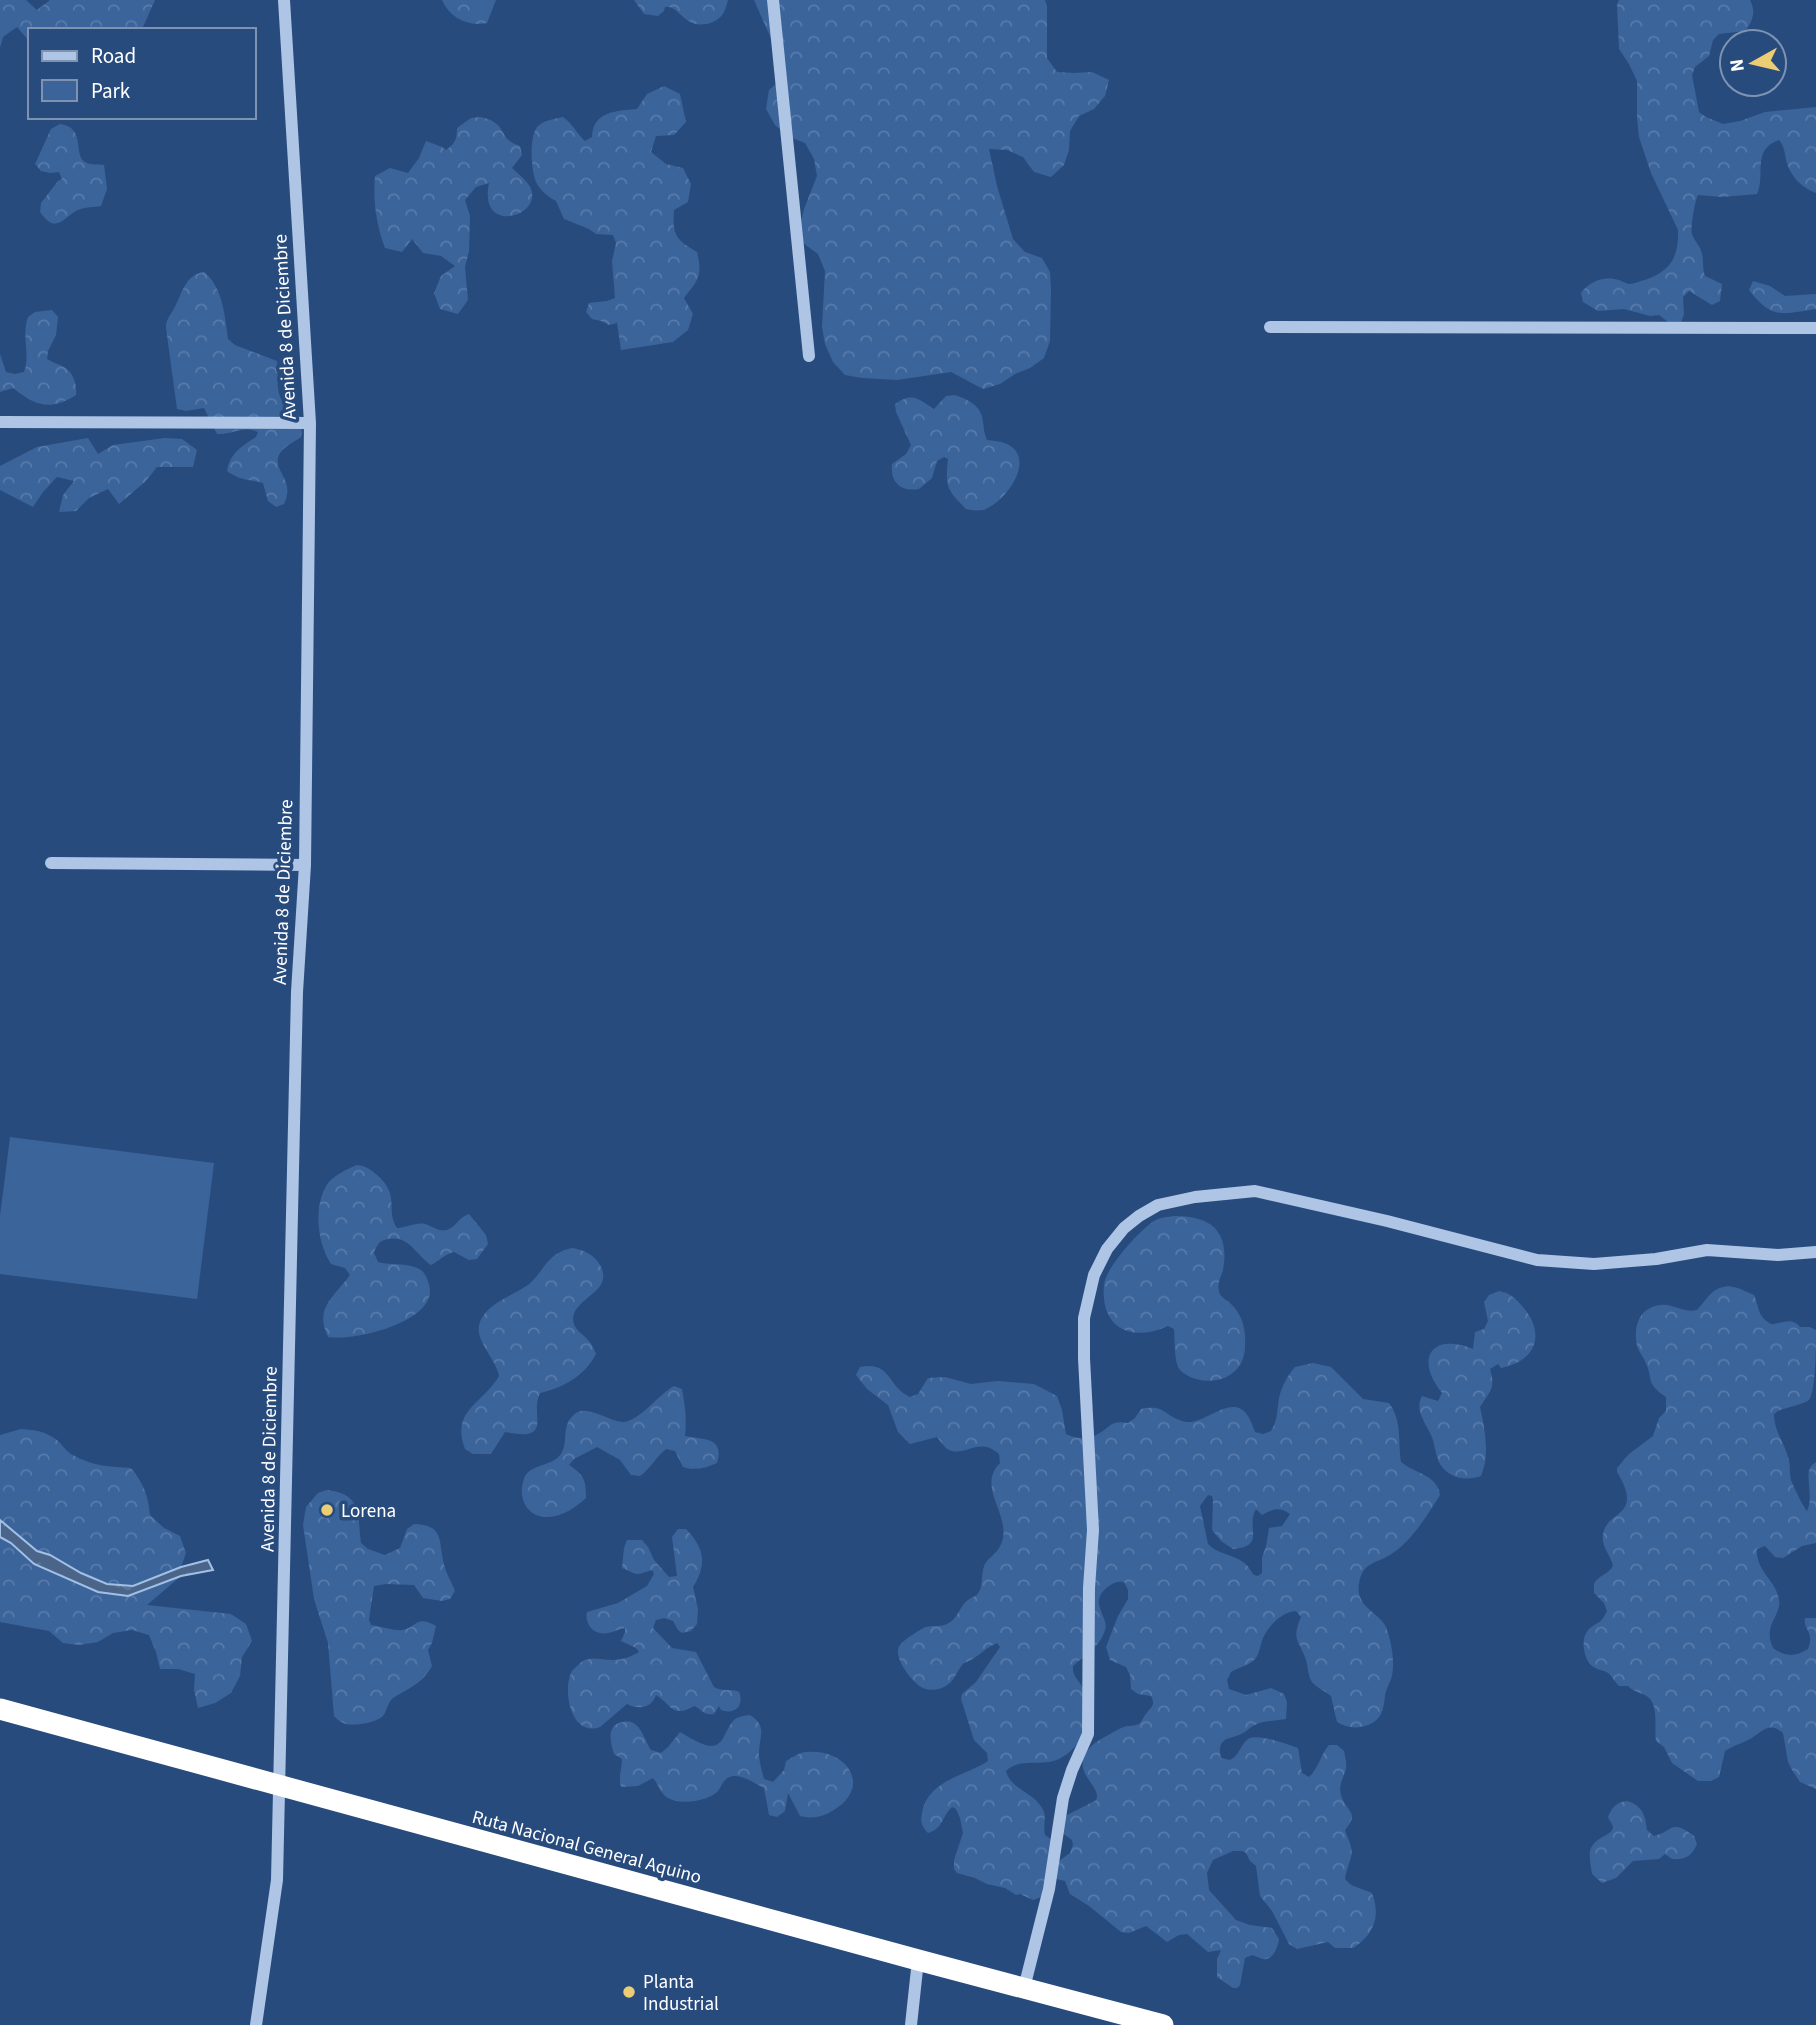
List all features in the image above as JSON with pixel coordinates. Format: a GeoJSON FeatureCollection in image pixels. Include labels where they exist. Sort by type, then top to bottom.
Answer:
{"type":"FeatureCollection","features":[{"type":"Feature","properties":{"kind":"highway","name":"Ruta Nacional General Aquino"},"geometry":{"type":"LineString","coordinates":[[0,1709],[1024,1988],[1122,2020],[1163,2025]]}},
{"type":"Feature","properties":{"kind":"street","name":"Avenida 8 de Diciembre"},"geometry":{"type":"LineString","coordinates":[[256,2025],[276,1880],[280,1786],[297,992],[305,865],[310,423],[284,0]]}},
{"type":"Feature","properties":{"kind":"street"},"geometry":{"type":"LineString","coordinates":[[773,0],[809,356]]}},
{"type":"Feature","properties":{"kind":"street"},"geometry":{"type":"LineString","coordinates":[[1270,327],[1816,328]]}},
{"type":"Feature","properties":{"kind":"street"},"geometry":{"type":"LineString","coordinates":[[0,422],[310,423]]}},
{"type":"Feature","properties":{"kind":"street"},"geometry":{"type":"LineString","coordinates":[[51,863],[305,865]]}},
{"type":"Feature","properties":{"kind":"street"},"geometry":{"type":"LineString","coordinates":[[1024,1988],[1049,1889],[1063,1798],[1088,1734],[1089,1588],[1093,1530],[1084,1318],[1094,1275],[1107,1249],[1125,1228],[1158,1205],[1195,1197],[1255,1191],[1387,1221],[1538,1261],[1594,1264],[1657,1259],[1707,1250],[1778,1255],[1816,1252]]}},
{"type":"Feature","properties":{"kind":"street"},"geometry":{"type":"LineString","coordinates":[[911,2025],[918,1960]]}},
{"type":"Feature","properties":{"kind":"green space"},"geometry":{"type":"Polygon","coordinates":[[[0,0],[26,0],[37,10],[50,0],[155,0],[143,27],[28,28],[28,40],[17,27],[3,37],[0,48],[0,0]]]}},
{"type":"Feature","properties":{"kind":"green space"},"geometry":{"type":"Polygon","coordinates":[[[442,0],[496,0],[487,23],[473,24],[460,20],[442,0]]]}},
{"type":"Feature","properties":{"kind":"green space"},"geometry":{"type":"Polygon","coordinates":[[[634,0],[728,0],[720,18],[713,22],[695,24],[670,7],[665,7],[658,16],[644,14],[634,0]]]}},
{"type":"Feature","properties":{"kind":"green space"},"geometry":{"type":"Polygon","coordinates":[[[754,0],[1045,0],[1047,58],[1057,72],[1092,72],[1109,80],[1105,96],[1094,109],[1079,116],[1070,131],[1069,150],[1064,165],[1051,177],[1034,172],[1023,157],[1007,150],[989,149],[1013,239],[1025,252],[1042,258],[1050,272],[1050,341],[1044,358],[1000,384],[983,389],[951,372],[897,380],[862,378],[845,375],[833,362],[825,344],[822,327],[825,271],[818,254],[803,243],[800,226],[817,176],[814,159],[805,143],[789,137],[775,125],[766,109],[769,90],[782,79],[773,43],[754,0]]]}},
{"type":"Feature","properties":{"kind":"green space"},"geometry":{"type":"Polygon","coordinates":[[[1619,0],[1750,0],[1753,16],[1747,28],[1718,28],[1718,35],[1713,40],[1709,56],[1695,67],[1692,75],[1699,112],[1723,124],[1765,112],[1816,107],[1816,193],[1803,186],[1793,175],[1779,140],[1770,144],[1762,156],[1757,194],[1722,197],[1698,195],[1692,234],[1703,257],[1705,276],[1722,284],[1720,301],[1712,305],[1689,291],[1683,297],[1684,314],[1681,323],[1673,326],[1659,315],[1650,316],[1624,309],[1598,311],[1583,302],[1581,293],[1595,281],[1616,279],[1629,284],[1654,276],[1667,268],[1675,256],[1678,240],[1678,230],[1651,173],[1639,137],[1637,81],[1619,49],[1619,0]]]}},
{"type":"Feature","properties":{"kind":"green space"},"geometry":{"type":"Polygon","coordinates":[[[664,86],[680,94],[686,122],[674,135],[656,136],[651,152],[666,164],[683,168],[691,184],[688,202],[674,210],[674,218],[677,236],[697,252],[699,260],[698,277],[684,298],[693,314],[688,330],[673,342],[621,350],[617,323],[609,325],[592,319],[586,312],[589,303],[615,298],[612,261],[616,243],[613,235],[596,234],[564,219],[556,201],[540,188],[534,177],[532,162],[534,132],[549,120],[563,117],[585,141],[592,137],[593,128],[601,117],[637,109],[647,94],[664,86]]]}},
{"type":"Feature","properties":{"kind":"green space"},"geometry":{"type":"Polygon","coordinates":[[[480,117],[496,123],[508,139],[520,146],[522,155],[512,168],[530,186],[532,199],[528,207],[510,216],[500,215],[492,210],[488,199],[489,183],[476,187],[465,200],[470,216],[469,251],[465,267],[468,300],[458,314],[440,309],[434,293],[441,276],[455,266],[441,256],[423,253],[412,239],[402,252],[385,248],[376,212],[375,176],[390,168],[408,173],[419,158],[426,141],[446,150],[455,141],[457,128],[471,118],[480,117]]]}},
{"type":"Feature","properties":{"kind":"green space"},"geometry":{"type":"Polygon","coordinates":[[[60,124],[74,131],[82,160],[89,164],[104,165],[107,189],[101,206],[78,210],[60,222],[51,223],[40,212],[41,203],[62,179],[59,172],[41,171],[35,164],[51,129],[60,124]]]}},
{"type":"Feature","properties":{"kind":"green space"},"geometry":{"type":"Polygon","coordinates":[[[204,272],[219,294],[228,339],[235,345],[277,361],[282,401],[303,420],[301,437],[279,455],[279,466],[286,482],[287,495],[284,504],[276,507],[268,501],[263,483],[241,478],[227,471],[234,455],[256,437],[258,432],[242,430],[217,434],[204,408],[186,411],[177,409],[166,323],[187,282],[204,272]]]}},
{"type":"Feature","properties":{"kind":"green space"},"geometry":{"type":"Polygon","coordinates":[[[1753,281],[1770,286],[1785,296],[1816,294],[1816,309],[1786,313],[1771,311],[1749,290],[1753,281]]]}},
{"type":"Feature","properties":{"kind":"green space"},"geometry":{"type":"Polygon","coordinates":[[[52,310],[58,317],[56,335],[47,359],[70,373],[75,383],[76,395],[50,405],[28,399],[13,388],[0,392],[0,354],[6,372],[24,372],[28,317],[35,312],[52,310]]]}},
{"type":"Feature","properties":{"kind":"green space"},"geometry":{"type":"Polygon","coordinates":[[[955,395],[970,402],[980,412],[987,440],[1007,444],[1018,456],[1019,465],[1013,484],[999,501],[983,510],[966,509],[955,497],[947,482],[948,459],[944,457],[937,461],[932,478],[919,489],[907,489],[898,485],[893,476],[892,464],[906,454],[911,445],[895,404],[912,397],[934,409],[946,396],[955,395]]]}},
{"type":"Feature","properties":{"kind":"green space"},"geometry":{"type":"Polygon","coordinates":[[[88,438],[98,454],[113,445],[165,438],[182,439],[197,450],[193,467],[157,467],[146,481],[119,504],[108,489],[89,498],[76,511],[59,512],[63,495],[74,481],[57,477],[33,507],[0,490],[0,466],[37,447],[88,438]]]}},
{"type":"Feature","properties":{"kind":"green space"},"geometry":{"type":"Polygon","coordinates":[[[10,1137],[214,1163],[197,1299],[0,1274],[0,1216],[10,1137]]]}},
{"type":"Feature","properties":{"kind":"green space"},"geometry":{"type":"Polygon","coordinates":[[[357,1165],[370,1169],[389,1190],[392,1215],[397,1228],[422,1224],[438,1230],[447,1230],[469,1214],[486,1235],[488,1244],[477,1259],[469,1260],[454,1252],[431,1265],[402,1240],[381,1241],[374,1253],[378,1262],[411,1266],[425,1274],[430,1290],[427,1302],[418,1312],[389,1327],[355,1336],[328,1337],[323,1318],[325,1310],[350,1275],[345,1268],[331,1264],[326,1255],[320,1235],[320,1202],[331,1180],[357,1165]]]}},
{"type":"Feature","properties":{"kind":"green space"},"geometry":{"type":"Polygon","coordinates":[[[1175,1216],[1208,1223],[1215,1228],[1224,1245],[1219,1291],[1239,1315],[1245,1340],[1241,1364],[1222,1379],[1205,1381],[1181,1371],[1176,1358],[1174,1329],[1168,1326],[1142,1333],[1130,1332],[1121,1328],[1107,1312],[1104,1285],[1110,1269],[1132,1241],[1154,1221],[1175,1216]]]}},
{"type":"Feature","properties":{"kind":"green space"},"geometry":{"type":"Polygon","coordinates":[[[573,1248],[595,1258],[603,1274],[598,1288],[575,1311],[573,1319],[576,1328],[596,1354],[586,1369],[572,1380],[540,1393],[535,1430],[520,1434],[505,1432],[491,1454],[473,1454],[465,1449],[462,1436],[465,1416],[499,1376],[480,1338],[479,1326],[482,1319],[492,1307],[534,1280],[557,1254],[573,1248]]]}},
{"type":"Feature","properties":{"kind":"green space"},"geometry":{"type":"Polygon","coordinates":[[[1728,1286],[1754,1295],[1761,1315],[1771,1324],[1790,1321],[1800,1327],[1816,1330],[1814,1378],[1809,1400],[1774,1414],[1789,1460],[1791,1480],[1807,1511],[1810,1502],[1809,1470],[1816,1462],[1816,1543],[1802,1546],[1783,1558],[1775,1557],[1765,1546],[1757,1549],[1760,1564],[1779,1600],[1770,1633],[1773,1648],[1790,1655],[1808,1649],[1810,1635],[1805,1618],[1816,1618],[1816,1789],[1800,1782],[1788,1762],[1783,1733],[1772,1728],[1725,1751],[1719,1777],[1711,1781],[1698,1781],[1672,1763],[1664,1747],[1656,1741],[1655,1711],[1648,1697],[1628,1686],[1619,1686],[1608,1673],[1592,1666],[1584,1649],[1588,1630],[1600,1621],[1607,1611],[1604,1603],[1594,1593],[1594,1584],[1613,1566],[1603,1543],[1603,1535],[1610,1521],[1626,1505],[1625,1487],[1617,1468],[1629,1454],[1653,1436],[1659,1418],[1666,1411],[1666,1397],[1652,1384],[1648,1367],[1637,1346],[1636,1330],[1639,1319],[1645,1311],[1657,1305],[1697,1310],[1713,1292],[1728,1286]]]}},
{"type":"Feature","properties":{"kind":"green space"},"geometry":{"type":"Polygon","coordinates":[[[1499,1291],[1515,1298],[1529,1316],[1534,1326],[1534,1344],[1523,1359],[1501,1368],[1498,1364],[1490,1369],[1492,1386],[1480,1407],[1486,1442],[1484,1468],[1481,1476],[1459,1478],[1448,1473],[1440,1464],[1432,1437],[1420,1412],[1420,1401],[1422,1396],[1438,1401],[1442,1393],[1429,1370],[1431,1352],[1446,1344],[1473,1349],[1475,1332],[1484,1329],[1488,1321],[1484,1302],[1489,1295],[1499,1291]]]}},
{"type":"Feature","properties":{"kind":"green space"},"geometry":{"type":"Polygon","coordinates":[[[1313,1363],[1331,1367],[1363,1399],[1389,1403],[1398,1424],[1401,1462],[1430,1478],[1440,1495],[1404,1544],[1369,1565],[1359,1584],[1364,1604],[1386,1627],[1393,1657],[1393,1669],[1383,1709],[1376,1720],[1356,1727],[1337,1722],[1331,1696],[1314,1684],[1310,1677],[1296,1636],[1301,1617],[1296,1611],[1286,1614],[1272,1624],[1255,1659],[1231,1672],[1227,1680],[1229,1689],[1246,1695],[1271,1688],[1284,1694],[1287,1702],[1286,1719],[1261,1723],[1225,1740],[1220,1746],[1221,1758],[1233,1758],[1248,1739],[1265,1738],[1298,1748],[1302,1773],[1309,1777],[1329,1745],[1337,1745],[1344,1751],[1346,1766],[1340,1791],[1352,1815],[1345,1830],[1352,1853],[1345,1879],[1351,1885],[1372,1893],[1376,1909],[1371,1931],[1353,1948],[1335,1948],[1328,1942],[1297,1949],[1289,1944],[1272,1911],[1260,1896],[1256,1866],[1246,1853],[1233,1851],[1213,1860],[1207,1873],[1209,1890],[1236,1920],[1272,1928],[1279,1939],[1270,1958],[1263,1959],[1252,1955],[1245,1958],[1240,1985],[1233,1988],[1217,1977],[1217,1959],[1221,1950],[1208,1952],[1187,1934],[1167,1942],[1146,1926],[1129,1933],[1121,1932],[1070,1894],[1065,1881],[1056,1879],[1059,1861],[1070,1853],[1073,1845],[1072,1840],[1061,1832],[1062,1818],[1096,1800],[1095,1789],[1083,1769],[1086,1752],[1114,1732],[1140,1723],[1153,1704],[1151,1696],[1138,1694],[1131,1689],[1130,1675],[1126,1667],[1110,1660],[1106,1647],[1128,1599],[1124,1582],[1114,1583],[1102,1592],[1099,1604],[1106,1625],[1103,1636],[1092,1650],[1073,1666],[1074,1674],[1083,1688],[1085,1708],[1084,1724],[1077,1744],[1059,1759],[1018,1764],[1006,1771],[1013,1783],[1040,1805],[1045,1815],[1045,1835],[1052,1840],[1041,1897],[1033,1900],[957,1873],[954,1860],[963,1833],[956,1809],[952,1807],[933,1831],[928,1833],[924,1829],[921,1822],[922,1813],[932,1793],[949,1780],[988,1761],[987,1753],[974,1740],[961,1699],[962,1694],[976,1682],[1000,1647],[997,1643],[964,1663],[948,1685],[934,1690],[923,1688],[914,1681],[904,1669],[898,1650],[904,1641],[924,1628],[951,1622],[965,1603],[979,1592],[985,1564],[997,1550],[1003,1537],[1003,1526],[991,1483],[993,1473],[1000,1463],[999,1454],[985,1447],[949,1450],[937,1437],[910,1444],[898,1432],[888,1405],[867,1389],[856,1375],[860,1367],[878,1368],[910,1397],[918,1394],[928,1378],[945,1377],[971,1384],[998,1381],[1034,1384],[1057,1396],[1066,1434],[1082,1438],[1094,1436],[1114,1423],[1128,1423],[1141,1409],[1149,1408],[1160,1409],[1176,1419],[1190,1422],[1233,1407],[1241,1409],[1248,1416],[1255,1432],[1263,1434],[1271,1431],[1273,1427],[1282,1389],[1295,1367],[1313,1363]],[[1208,1495],[1200,1506],[1208,1544],[1243,1562],[1258,1576],[1262,1573],[1262,1558],[1269,1528],[1282,1526],[1290,1514],[1276,1509],[1262,1515],[1256,1509],[1252,1540],[1243,1547],[1233,1549],[1221,1541],[1212,1530],[1212,1496],[1208,1495]]]}},
{"type":"Feature","properties":{"kind":"green space"},"geometry":{"type":"Polygon","coordinates":[[[674,1386],[682,1389],[685,1436],[705,1439],[715,1444],[719,1454],[717,1463],[692,1469],[683,1467],[675,1451],[666,1449],[640,1476],[631,1475],[620,1460],[597,1447],[574,1459],[569,1465],[583,1478],[586,1498],[569,1511],[553,1517],[534,1514],[529,1510],[522,1493],[524,1479],[531,1470],[554,1461],[562,1452],[566,1427],[576,1413],[586,1411],[617,1421],[628,1421],[642,1413],[674,1386]]]}},
{"type":"Feature","properties":{"kind":"green space"},"geometry":{"type":"Polygon","coordinates":[[[21,1429],[48,1435],[71,1454],[87,1462],[131,1468],[145,1490],[150,1515],[164,1528],[180,1536],[186,1553],[181,1576],[147,1605],[231,1614],[246,1624],[252,1641],[242,1657],[240,1676],[231,1693],[215,1703],[198,1708],[194,1690],[195,1674],[178,1669],[160,1669],[149,1635],[132,1630],[113,1633],[98,1642],[79,1645],[63,1643],[49,1631],[0,1622],[0,1435],[21,1429]]]}},
{"type":"Feature","properties":{"kind":"green space"},"geometry":{"type":"Polygon","coordinates":[[[327,1490],[339,1492],[353,1502],[358,1516],[361,1543],[368,1549],[385,1555],[400,1548],[407,1529],[414,1524],[431,1527],[438,1536],[445,1568],[455,1591],[450,1599],[442,1601],[423,1598],[414,1585],[374,1586],[369,1620],[371,1625],[398,1630],[424,1621],[436,1626],[428,1650],[432,1666],[428,1672],[415,1685],[393,1698],[382,1717],[363,1724],[347,1724],[334,1716],[328,1643],[314,1599],[303,1525],[306,1507],[318,1493],[327,1490]]]}},
{"type":"Feature","properties":{"kind":"green space"},"geometry":{"type":"Polygon","coordinates":[[[678,1529],[686,1529],[692,1536],[702,1557],[700,1571],[693,1587],[698,1609],[697,1624],[691,1631],[682,1633],[673,1621],[664,1618],[656,1620],[653,1628],[672,1648],[696,1652],[714,1687],[739,1692],[741,1701],[734,1710],[721,1710],[719,1706],[714,1714],[710,1714],[694,1706],[676,1711],[656,1695],[651,1703],[644,1707],[627,1704],[600,1727],[582,1725],[575,1719],[569,1699],[568,1688],[572,1670],[588,1659],[612,1660],[639,1652],[621,1641],[625,1628],[608,1633],[594,1631],[587,1621],[587,1612],[618,1603],[647,1586],[654,1574],[652,1570],[636,1574],[622,1568],[627,1540],[642,1540],[669,1577],[677,1576],[672,1537],[678,1529]]]}},
{"type":"Feature","properties":{"kind":"green space"},"geometry":{"type":"Polygon","coordinates":[[[750,1715],[761,1728],[759,1756],[764,1779],[773,1782],[784,1770],[786,1761],[799,1754],[821,1752],[833,1756],[850,1771],[853,1781],[845,1801],[825,1815],[804,1817],[800,1816],[788,1793],[785,1811],[777,1817],[769,1815],[764,1788],[737,1776],[727,1778],[718,1791],[707,1798],[684,1802],[665,1796],[653,1778],[638,1786],[621,1787],[622,1759],[614,1754],[610,1737],[615,1725],[628,1722],[635,1724],[651,1750],[661,1753],[680,1732],[700,1743],[714,1746],[722,1740],[735,1719],[750,1715]]]}},
{"type":"Feature","properties":{"kind":"green space"},"geometry":{"type":"Polygon","coordinates":[[[1627,1801],[1640,1808],[1647,1830],[1654,1836],[1676,1827],[1694,1836],[1697,1844],[1693,1852],[1681,1859],[1672,1859],[1665,1854],[1659,1859],[1633,1861],[1616,1878],[1602,1883],[1592,1874],[1590,1851],[1595,1842],[1612,1830],[1613,1826],[1608,1817],[1613,1808],[1627,1801]]]}},
{"type":"Feature","properties":{"kind":"water"},"geometry":{"type":"Polygon","coordinates":[[[0,1520],[37,1551],[107,1584],[133,1586],[181,1567],[208,1560],[213,1570],[181,1576],[128,1596],[98,1592],[34,1564],[11,1543],[0,1537],[0,1520]]]}},
{"type":"Feature","properties":{"kind":"place","name":"Lorena"},"geometry":{"type":"Point","coordinates":[327,1510]}},
{"type":"Feature","properties":{"kind":"place","name":"Planta Industrial"},"geometry":{"type":"Point","coordinates":[629,1992]}}]}
